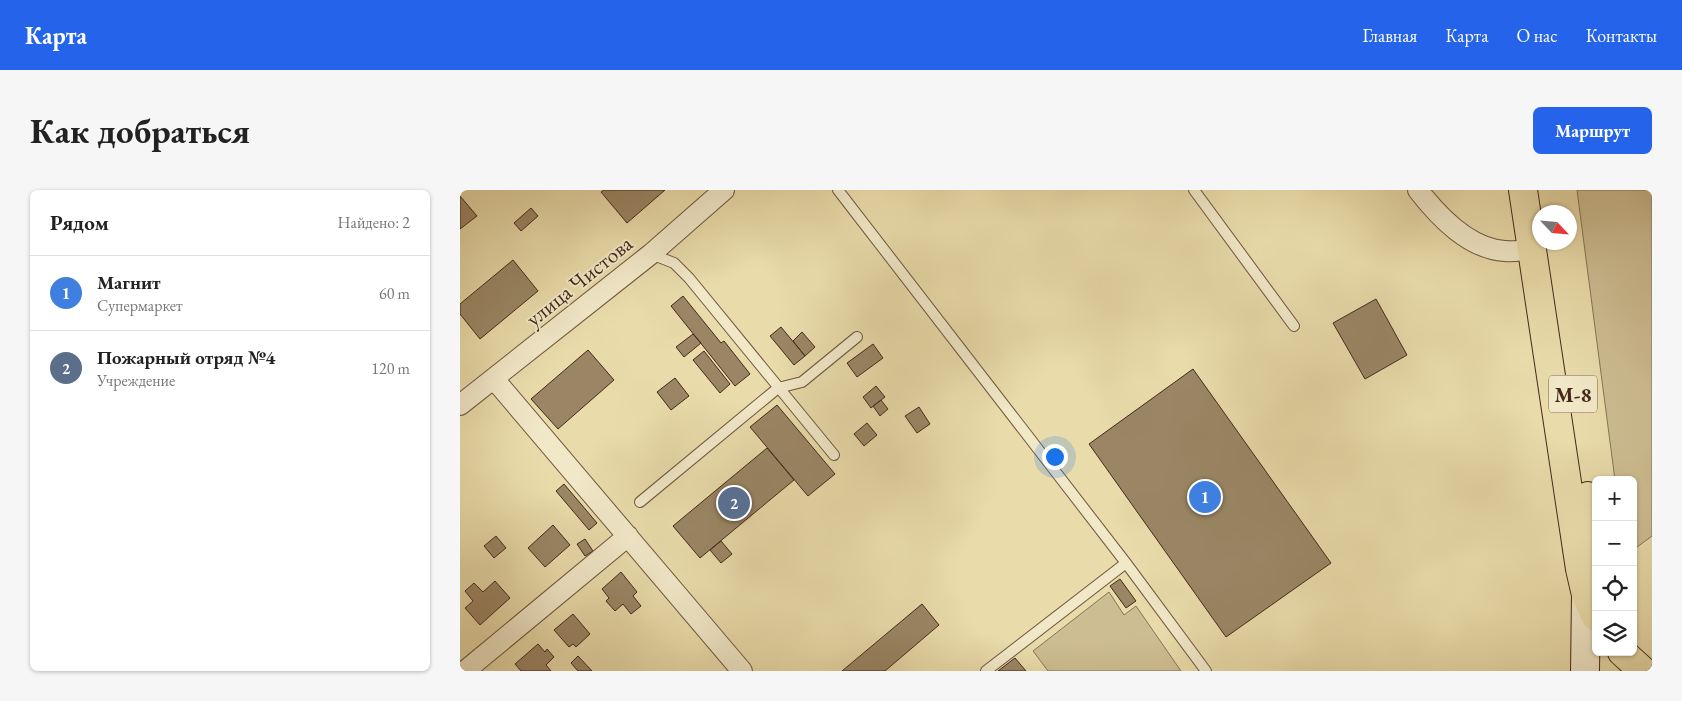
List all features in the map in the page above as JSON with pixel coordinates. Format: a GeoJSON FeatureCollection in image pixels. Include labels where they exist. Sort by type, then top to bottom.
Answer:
{"type":"FeatureCollection","features":[{"type":"Feature","properties":{"kind":"highway","name":"М-8"},"geometry":{"type":"LineString","coordinates":[[1523,190],[1532,218]]}},
{"type":"Feature","properties":{"kind":"highway"},"geometry":{"type":"LineString","coordinates":[[1542,190],[1545,205]]}},
{"type":"Feature","properties":{"kind":"highway","name":"М-8"},"geometry":{"type":"LineString","coordinates":[[1541,250],[1580,568],[1591,606]]}},
{"type":"Feature","properties":{"kind":"highway","name":"М-8"},"geometry":{"type":"LineString","coordinates":[[1542,250],[1592,521]]}},
{"type":"Feature","properties":{"kind":"highway"},"geometry":{"type":"LineString","coordinates":[[1637,640],[1652,656]]}},
{"type":"Feature","properties":{"kind":"highway"},"geometry":{"type":"LineString","coordinates":[[1626,656],[1643,671]]}},
{"type":"Feature","properties":{"kind":"main road"},"geometry":{"type":"LineString","coordinates":[[1585,671],[1591,606]]}},
{"type":"Feature","properties":{"kind":"street","name":"улица Чистова"},"geometry":{"type":"LineString","coordinates":[[460,405],[651,254],[724,190]]}},
{"type":"Feature","properties":{"kind":"street"},"geometry":{"type":"LineString","coordinates":[[1418,190],[1455,229],[1479,245],[1505,251],[1532,247]]}},
{"type":"Feature","properties":{"kind":"street"},"geometry":{"type":"LineString","coordinates":[[494,379],[742,671]]}},
{"type":"Feature","properties":{"kind":"street"},"geometry":{"type":"LineString","coordinates":[[467,666],[628,536]]}},
{"type":"Feature","properties":{"kind":"lane"},"geometry":{"type":"LineString","coordinates":[[838,190],[1126,563],[1206,671]]}},
{"type":"Feature","properties":{"kind":"lane"},"geometry":{"type":"LineString","coordinates":[[1194,190],[1294,326]]}},
{"type":"Feature","properties":{"kind":"lane"},"geometry":{"type":"LineString","coordinates":[[651,254],[674,263],[689,278],[834,455]]}},
{"type":"Feature","properties":{"kind":"lane"},"geometry":{"type":"LineString","coordinates":[[640,502],[778,388],[802,382],[857,337]]}},
{"type":"Feature","properties":{"kind":"lane"},"geometry":{"type":"LineString","coordinates":[[986,671],[1126,563]]}},
{"type":"Feature","properties":{"kind":"shaded area"},"geometry":{"type":"Polygon","coordinates":[[[1577,190],[1652,190],[1652,536],[1637,547],[1637,476],[1614,476],[1577,190]]]}},
{"type":"Feature","properties":{"kind":"shaded area"},"geometry":{"type":"Polygon","coordinates":[[[1109,592],[1124,615],[1136,606],[1181,671],[1048,671],[1033,651],[1109,592]]]}},
{"type":"Feature","properties":{"kind":"building"},"geometry":{"type":"Polygon","coordinates":[[[604,190],[665,190],[627,223],[601,192],[604,190]]]}},
{"type":"Feature","properties":{"kind":"building"},"geometry":{"type":"Polygon","coordinates":[[[460,196],[477,216],[460,229],[460,196]]]}},
{"type":"Feature","properties":{"kind":"building"},"geometry":{"type":"Polygon","coordinates":[[[531,208],[538,216],[521,231],[514,223],[531,208]]]}},
{"type":"Feature","properties":{"kind":"building"},"geometry":{"type":"Polygon","coordinates":[[[513,260],[538,291],[480,339],[460,314],[460,304],[513,260]]]}},
{"type":"Feature","properties":{"kind":"building"},"geometry":{"type":"Polygon","coordinates":[[[683,296],[721,343],[724,341],[750,374],[735,386],[671,306],[683,296]]]}},
{"type":"Feature","properties":{"kind":"building"},"geometry":{"type":"Polygon","coordinates":[[[1376,299],[1407,355],[1365,379],[1333,323],[1376,299]]]}},
{"type":"Feature","properties":{"kind":"building"},"geometry":{"type":"Polygon","coordinates":[[[781,327],[805,356],[794,365],[770,336],[781,327]]]}},
{"type":"Feature","properties":{"kind":"building"},"geometry":{"type":"Polygon","coordinates":[[[802,332],[815,347],[805,356],[793,341],[802,332]]]}},
{"type":"Feature","properties":{"kind":"building"},"geometry":{"type":"Polygon","coordinates":[[[693,334],[701,343],[684,357],[676,347],[693,334]]]}},
{"type":"Feature","properties":{"kind":"building"},"geometry":{"type":"Polygon","coordinates":[[[873,344],[883,358],[857,377],[847,363],[873,344]]]}},
{"type":"Feature","properties":{"kind":"building"},"geometry":{"type":"Polygon","coordinates":[[[588,350],[614,380],[558,429],[531,399],[588,350]]]}},
{"type":"Feature","properties":{"kind":"building"},"geometry":{"type":"Polygon","coordinates":[[[704,351],[730,384],[720,393],[693,360],[704,351]]]}},
{"type":"Feature","properties":{"kind":"building"},"geometry":{"type":"Polygon","coordinates":[[[1193,369],[1331,563],[1226,637],[1089,444],[1193,369]]]}},
{"type":"Feature","properties":{"kind":"building"},"geometry":{"type":"Polygon","coordinates":[[[675,378],[689,396],[671,410],[657,392],[675,378]]]}},
{"type":"Feature","properties":{"kind":"building"},"geometry":{"type":"Polygon","coordinates":[[[876,386],[885,397],[871,408],[863,397],[876,386]]]}},
{"type":"Feature","properties":{"kind":"building"},"geometry":{"type":"Polygon","coordinates":[[[881,400],[888,409],[880,416],[873,406],[881,400]]]}},
{"type":"Feature","properties":{"kind":"building"},"geometry":{"type":"Polygon","coordinates":[[[777,405],[835,474],[808,496],[750,427],[777,405]]]}},
{"type":"Feature","properties":{"kind":"building"},"geometry":{"type":"Polygon","coordinates":[[[919,407],[930,424],[917,433],[905,416],[919,407]]]}},
{"type":"Feature","properties":{"kind":"building"},"geometry":{"type":"Polygon","coordinates":[[[867,423],[877,435],[864,446],[854,434],[867,423]]]}},
{"type":"Feature","properties":{"kind":"building"},"geometry":{"type":"Polygon","coordinates":[[[767,448],[794,480],[700,558],[673,526],[767,448]]]}},
{"type":"Feature","properties":{"kind":"building"},"geometry":{"type":"Polygon","coordinates":[[[564,484],[597,523],[589,530],[556,491],[564,484]]]}},
{"type":"Feature","properties":{"kind":"building"},"geometry":{"type":"Polygon","coordinates":[[[553,525],[570,545],[545,567],[528,548],[553,525]]]}},
{"type":"Feature","properties":{"kind":"building"},"geometry":{"type":"Polygon","coordinates":[[[496,536],[506,548],[494,558],[484,546],[496,536]]]}},
{"type":"Feature","properties":{"kind":"building"},"geometry":{"type":"Polygon","coordinates":[[[585,539],[593,551],[585,556],[577,544],[585,539]]]}},
{"type":"Feature","properties":{"kind":"building"},"geometry":{"type":"Polygon","coordinates":[[[721,541],[732,554],[721,563],[710,550],[721,541]]]}},
{"type":"Feature","properties":{"kind":"building"},"geometry":{"type":"Polygon","coordinates":[[[621,572],[637,592],[633,596],[641,606],[631,614],[623,604],[615,611],[606,601],[609,598],[602,589],[621,572]]]}},
{"type":"Feature","properties":{"kind":"building"},"geometry":{"type":"Polygon","coordinates":[[[1120,579],[1136,601],[1126,608],[1110,586],[1120,579]]]}},
{"type":"Feature","properties":{"kind":"building"},"geometry":{"type":"Polygon","coordinates":[[[495,581],[510,598],[480,625],[465,608],[473,601],[465,591],[474,583],[483,592],[495,581]]]}},
{"type":"Feature","properties":{"kind":"building"},"geometry":{"type":"Polygon","coordinates":[[[922,604],[939,625],[885,671],[842,671],[922,604]]]}},
{"type":"Feature","properties":{"kind":"building"},"geometry":{"type":"Polygon","coordinates":[[[573,614],[590,634],[576,647],[573,644],[569,647],[554,630],[573,614]]]}},
{"type":"Feature","properties":{"kind":"building"},"geometry":{"type":"Polygon","coordinates":[[[538,644],[545,652],[547,649],[554,657],[546,665],[551,671],[521,671],[515,664],[538,644]]]}},
{"type":"Feature","properties":{"kind":"building"},"geometry":{"type":"Polygon","coordinates":[[[578,656],[592,671],[578,671],[571,663],[578,656]]]}},
{"type":"Feature","properties":{"kind":"building"},"geometry":{"type":"Polygon","coordinates":[[[1015,658],[1026,671],[998,671],[1015,658]]]}},
{"type":"Feature","properties":{"kind":"place","name":"Магнит"},"geometry":{"type":"Point","coordinates":[1205,497]}},
{"type":"Feature","properties":{"kind":"place","name":"Пожарный отряд №4"},"geometry":{"type":"Point","coordinates":[734,503]}}]}
